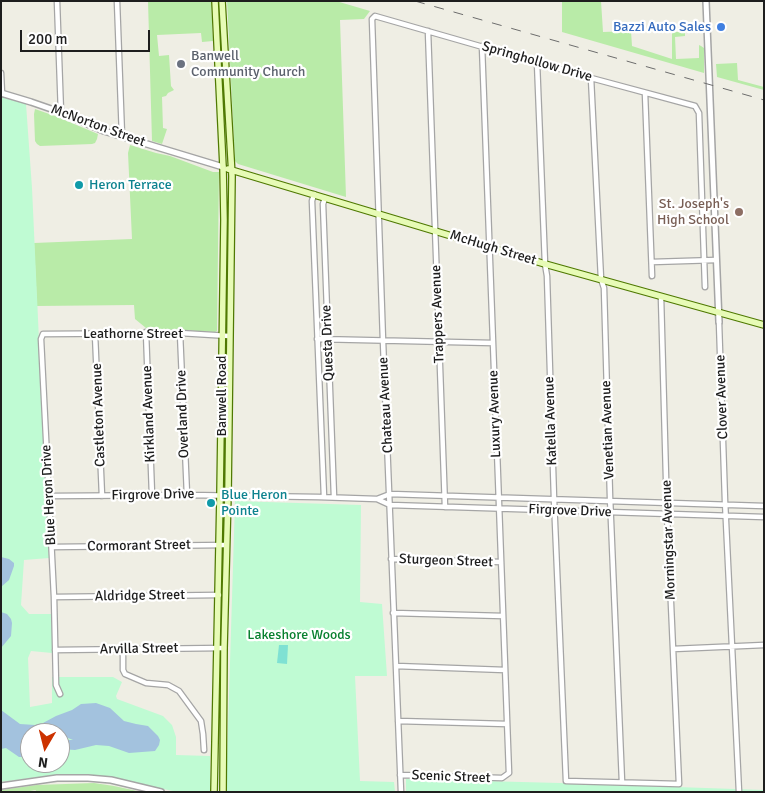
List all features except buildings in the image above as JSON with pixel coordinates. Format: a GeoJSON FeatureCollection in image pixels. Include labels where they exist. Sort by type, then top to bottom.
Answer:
{"type":"FeatureCollection","features":[{"type":"Feature","properties":{"kind":"main road","name":"Banwell Road"},"geometry":{"type":"LineString","coordinates":[[214,1],[223,167],[228,495],[225,595],[220,648],[214,792]]}},
{"type":"Feature","properties":{"kind":"main road","name":"Banwell Road"},"geometry":{"type":"LineString","coordinates":[[222,1],[232,170],[225,336],[218,595],[223,792]]}},
{"type":"Feature","properties":{"kind":"main road","name":"McHugh Street"},"geometry":{"type":"LineString","coordinates":[[223,167],[544,264],[764,325]]}},
{"type":"Feature","properties":{"kind":"street"},"geometry":{"type":"LineString","coordinates":[[57,1],[61,113]]}},
{"type":"Feature","properties":{"kind":"street"},"geometry":{"type":"LineString","coordinates":[[117,1],[122,136]]}},
{"type":"Feature","properties":{"kind":"street","name":"Clover Avenue"},"geometry":{"type":"LineString","coordinates":[[706,1],[739,792]]}},
{"type":"Feature","properties":{"kind":"street","name":"Springhollow Drive"},"geometry":{"type":"LineString","coordinates":[[372,19],[375,16],[695,106],[699,113],[704,260]]}},
{"type":"Feature","properties":{"kind":"street","name":"Chateau Avenue"},"geometry":{"type":"LineString","coordinates":[[372,19],[382,341],[390,494],[401,792]]}},
{"type":"Feature","properties":{"kind":"street","name":"Trappers Avenue"},"geometry":{"type":"LineString","coordinates":[[428,31],[445,506]]}},
{"type":"Feature","properties":{"kind":"street","name":"Luxury Avenue"},"geometry":{"type":"LineString","coordinates":[[482,46],[509,773],[502,778]]}},
{"type":"Feature","properties":{"kind":"street","name":"Katella Avenue"},"geometry":{"type":"LineString","coordinates":[[537,62],[566,780],[622,782]]}},
{"type":"Feature","properties":{"kind":"street"},"geometry":{"type":"LineString","coordinates":[[1,74],[2,94]]}},
{"type":"Feature","properties":{"kind":"street","name":"Venetian Avenue"},"geometry":{"type":"LineString","coordinates":[[591,78],[601,279],[604,288],[610,501],[622,782]]}},
{"type":"Feature","properties":{"kind":"street"},"geometry":{"type":"LineString","coordinates":[[645,93],[652,276]]}},
{"type":"Feature","properties":{"kind":"street","name":"McNorton Street"},"geometry":{"type":"LineString","coordinates":[[2,94],[31,102],[104,131],[223,167]]}},
{"type":"Feature","properties":{"kind":"street","name":"Questa Drive"},"geometry":{"type":"LineString","coordinates":[[314,194],[312,201],[324,497]]}},
{"type":"Feature","properties":{"kind":"street","name":"Questa Drive"},"geometry":{"type":"LineString","coordinates":[[325,198],[323,204],[334,497]]}},
{"type":"Feature","properties":{"kind":"street"},"geometry":{"type":"LineString","coordinates":[[704,260],[705,287]]}},
{"type":"Feature","properties":{"kind":"street"},"geometry":{"type":"LineString","coordinates":[[652,262],[716,260]]}},
{"type":"Feature","properties":{"kind":"street"},"geometry":{"type":"LineString","coordinates":[[315,269],[325,268]]}},
{"type":"Feature","properties":{"kind":"street","name":"Morningstar Avenue"},"geometry":{"type":"LineString","coordinates":[[622,782],[678,784],[667,514],[661,297]]}},
{"type":"Feature","properties":{"kind":"street","name":"Leathorne Street"},"geometry":{"type":"LineString","coordinates":[[41,339],[43,334],[146,332],[225,336]]}},
{"type":"Feature","properties":{"kind":"street","name":"Kirkland Avenue"},"geometry":{"type":"LineString","coordinates":[[146,332],[152,495]]}},
{"type":"Feature","properties":{"kind":"street","name":"Overland Drive"},"geometry":{"type":"LineString","coordinates":[[180,333],[187,495]]}},
{"type":"Feature","properties":{"kind":"street","name":"Castleton Avenue"},"geometry":{"type":"LineString","coordinates":[[95,334],[102,496]]}},
{"type":"Feature","properties":{"kind":"street","name":"Blue Heron Drive"},"geometry":{"type":"LineString","coordinates":[[41,339],[50,496],[56,685],[60,694]]}},
{"type":"Feature","properties":{"kind":"street"},"geometry":{"type":"LineString","coordinates":[[317,339],[492,343]]}},
{"type":"Feature","properties":{"kind":"street"},"geometry":{"type":"LineString","coordinates":[[321,418],[331,418]]}},
{"type":"Feature","properties":{"kind":"street","name":"Firgrove Drive"},"geometry":{"type":"LineString","coordinates":[[377,499],[390,494],[764,506]]}},
{"type":"Feature","properties":{"kind":"street","name":"Firgrove Drive"},"geometry":{"type":"LineString","coordinates":[[50,496],[228,495],[334,497],[377,499],[390,505],[764,517]]}},
{"type":"Feature","properties":{"kind":"street","name":"Cormorant Street"},"geometry":{"type":"LineString","coordinates":[[52,546],[226,545]]}},
{"type":"Feature","properties":{"kind":"street","name":"Sturgeon Street"},"geometry":{"type":"LineString","coordinates":[[391,559],[501,562]]}},
{"type":"Feature","properties":{"kind":"street","name":"Aldridge Street"},"geometry":{"type":"LineString","coordinates":[[54,597],[225,595]]}},
{"type":"Feature","properties":{"kind":"street"},"geometry":{"type":"LineString","coordinates":[[393,613],[504,616]]}},
{"type":"Feature","properties":{"kind":"street"},"geometry":{"type":"LineString","coordinates":[[673,649],[764,645]]}},
{"type":"Feature","properties":{"kind":"street","name":"Arvilla Street"},"geometry":{"type":"LineString","coordinates":[[55,650],[220,648]]}},
{"type":"Feature","properties":{"kind":"street"},"geometry":{"type":"LineString","coordinates":[[122,649],[122,670],[125,674],[146,684],[168,685],[179,691],[201,720],[204,750]]}},
{"type":"Feature","properties":{"kind":"street"},"geometry":{"type":"LineString","coordinates":[[396,666],[505,670]]}},
{"type":"Feature","properties":{"kind":"street"},"geometry":{"type":"LineString","coordinates":[[398,721],[507,724]]}},
{"type":"Feature","properties":{"kind":"street","name":"Scenic Street"},"geometry":{"type":"LineString","coordinates":[[400,775],[502,778]]}},
{"type":"Feature","properties":{"kind":"street"},"geometry":{"type":"LineString","coordinates":[[1,786],[57,778],[88,778],[112,780],[161,792]]}},
{"type":"Feature","properties":{"kind":"green space"},"geometry":{"type":"Polygon","coordinates":[[[148,1],[211,1],[213,41],[202,42],[201,33],[157,35],[159,56],[169,55],[171,86],[174,90],[162,97],[163,128],[167,129],[162,144],[152,141],[148,1]]]}},
{"type":"Feature","properties":{"kind":"green space"},"geometry":{"type":"Polygon","coordinates":[[[227,1],[336,1],[370,11],[364,19],[340,20],[346,197],[238,164],[235,161],[227,1]]]}},
{"type":"Feature","properties":{"kind":"green space"},"geometry":{"type":"Polygon","coordinates":[[[562,1],[601,1],[603,32],[631,31],[632,46],[672,59],[672,32],[685,32],[685,36],[675,37],[676,59],[699,58],[699,45],[704,48],[704,73],[562,32],[562,1]]]}},
{"type":"Feature","properties":{"kind":"green space"},"geometry":{"type":"Polygon","coordinates":[[[737,63],[738,80],[764,87],[764,90],[717,77],[716,64],[737,63]]]}},
{"type":"Feature","properties":{"kind":"green space"},"geometry":{"type":"Polygon","coordinates":[[[1,97],[26,104],[32,188],[49,558],[24,560],[21,605],[29,614],[52,614],[52,653],[31,651],[28,658],[30,707],[52,703],[52,677],[113,677],[122,682],[116,696],[117,699],[163,716],[172,725],[176,737],[176,755],[210,756],[210,792],[178,792],[95,775],[39,777],[1,782],[1,97]]]}},
{"type":"Feature","properties":{"kind":"green space"},"geometry":{"type":"Polygon","coordinates":[[[35,109],[98,134],[95,143],[40,146],[35,141],[35,109]]]}},
{"type":"Feature","properties":{"kind":"green space"},"geometry":{"type":"Polygon","coordinates":[[[130,145],[170,156],[213,172],[219,172],[217,331],[215,332],[146,330],[135,319],[134,305],[37,306],[34,243],[132,239],[128,153],[130,145]]]}},
{"type":"Feature","properties":{"kind":"green space","name":"Lakeshore Woods"},"geometry":{"type":"Polygon","coordinates":[[[235,501],[361,505],[360,602],[382,604],[387,676],[355,676],[360,781],[394,782],[395,792],[226,792],[235,501]]]}},
{"type":"Feature","properties":{"kind":"green space"},"geometry":{"type":"Polygon","coordinates":[[[406,779],[764,790],[764,792],[406,792],[406,779]]]}},
{"type":"Feature","properties":{"kind":"green space"},"geometry":{"type":"Polygon","coordinates":[[[94,783],[142,792],[35,792],[36,790],[1,792],[1,790],[37,785],[94,783]]]}},
{"type":"Feature","properties":{"kind":"shaded area"},"geometry":{"type":"Polygon","coordinates":[[[1,557],[9,559],[14,563],[14,566],[9,580],[1,587],[1,557]]]}},
{"type":"Feature","properties":{"kind":"shaded area"},"geometry":{"type":"Polygon","coordinates":[[[1,612],[7,614],[12,623],[11,636],[1,648],[1,612]]]}},
{"type":"Feature","properties":{"kind":"shaded area"},"geometry":{"type":"Polygon","coordinates":[[[279,645],[288,645],[287,664],[277,663],[279,645]]]}},
{"type":"Feature","properties":{"kind":"shaded area"},"geometry":{"type":"Polygon","coordinates":[[[96,703],[110,708],[124,721],[148,726],[158,736],[160,740],[159,745],[155,751],[129,753],[109,746],[96,745],[70,750],[70,740],[73,740],[70,739],[70,723],[43,723],[81,704],[96,703]]]}},
{"type":"Feature","properties":{"kind":"shaded area"},"geometry":{"type":"Polygon","coordinates":[[[1,710],[20,724],[20,757],[6,748],[1,749],[1,710]]]}},
{"type":"Feature","properties":{"kind":"railway"},"geometry":{"type":"LineString","coordinates":[[415,1],[764,100]]}},
{"type":"Feature","properties":{"kind":"place","name":"Bazzi Auto Sales"},"geometry":{"type":"Point","coordinates":[721,27]}},
{"type":"Feature","properties":{"kind":"place","name":"Banwell Community Church"},"geometry":{"type":"Point","coordinates":[181,64]}},
{"type":"Feature","properties":{"kind":"place","name":"Heron Terrace"},"geometry":{"type":"Point","coordinates":[79,185]}},
{"type":"Feature","properties":{"kind":"place","name":"St. Joseph's High School"},"geometry":{"type":"Point","coordinates":[739,212]}},
{"type":"Feature","properties":{"kind":"place","name":"Blue Heron Pointe"},"geometry":{"type":"Point","coordinates":[211,503]}}]}
